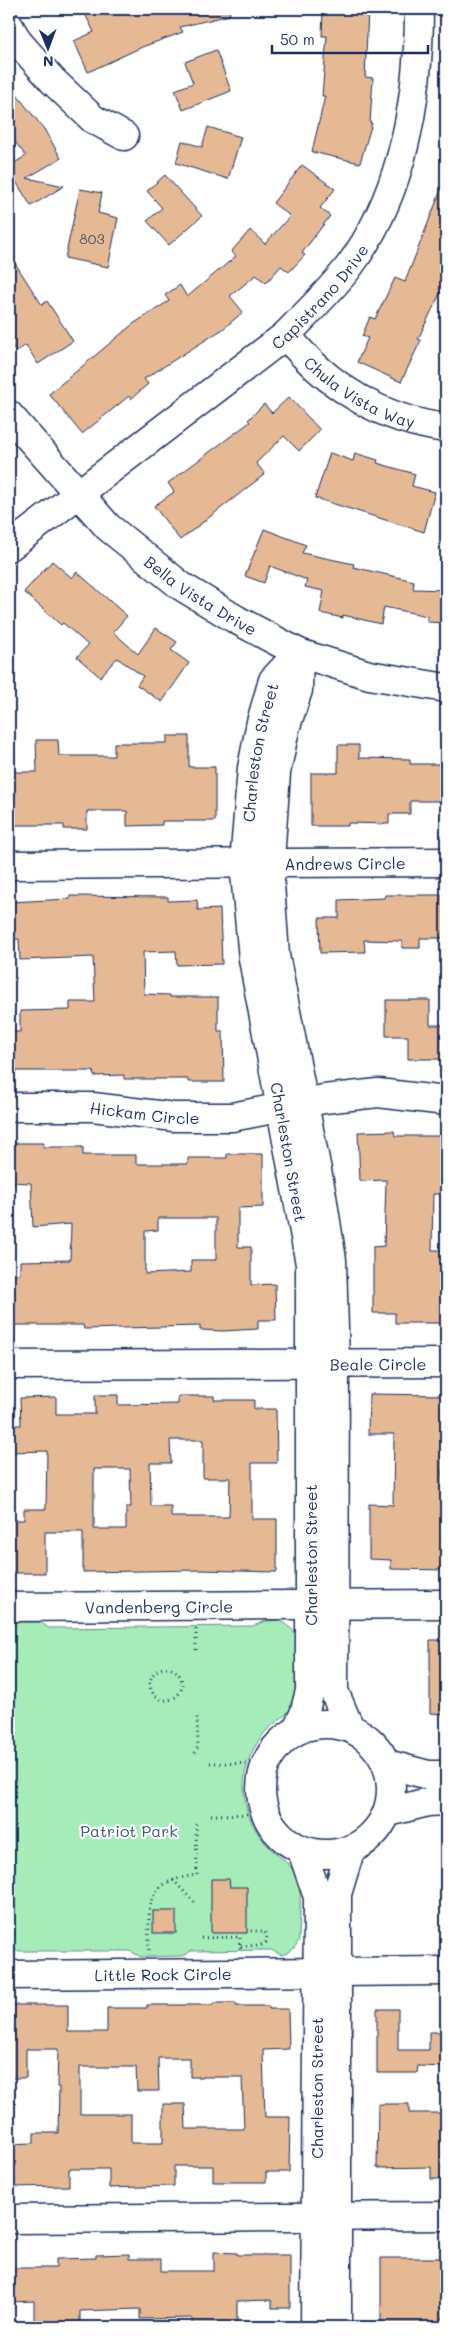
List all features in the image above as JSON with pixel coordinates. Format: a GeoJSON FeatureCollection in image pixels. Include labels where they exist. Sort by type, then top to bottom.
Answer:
{"type":"FeatureCollection","features":[{"type":"Feature","properties":{"kind":"street","name":"Capistrano Drive"},"geometry":{"type":"LineString","coordinates":[[9,547],[286,335],[323,298],[348,267],[368,237],[394,184],[411,118],[419,48],[419,9]]}},
{"type":"Feature","properties":{"kind":"street"},"geometry":{"type":"LineString","coordinates":[[9,26],[19,43],[73,100],[93,119],[124,136]]}},
{"type":"Feature","properties":{"kind":"street","name":"Chula Vista Way"},"geometry":{"type":"LineString","coordinates":[[286,335],[306,360],[324,376],[370,406],[430,426],[446,428]]}},
{"type":"Feature","properties":{"kind":"street","name":"Bella Vista Drive"},"geometry":{"type":"LineString","coordinates":[[9,415],[108,527],[181,586],[237,620],[299,653],[369,675],[446,688]]}},
{"type":"Feature","properties":{"kind":"street","name":"Charleston Street"},"geometry":{"type":"LineString","coordinates":[[299,653],[273,680],[261,722],[252,768],[257,863],[253,959],[292,1105],[322,1363],[323,1605],[334,1691],[349,1726]]}},
{"type":"Feature","properties":{"kind":"street","name":"Andrews Circle"},"geometry":{"type":"LineString","coordinates":[[257,863],[446,862]]}},
{"type":"Feature","properties":{"kind":"street"},"geometry":{"type":"LineString","coordinates":[[9,865],[257,863]]}},
{"type":"Feature","properties":{"kind":"street"},"geometry":{"type":"LineString","coordinates":[[292,1105],[378,1093],[446,1101]]}},
{"type":"Feature","properties":{"kind":"street","name":"Hickam Circle"},"geometry":{"type":"LineString","coordinates":[[9,1107],[93,1107],[174,1117],[232,1117],[292,1105]]}},
{"type":"Feature","properties":{"kind":"street"},"geometry":{"type":"LineString","coordinates":[[9,1365],[322,1363]]}},
{"type":"Feature","properties":{"kind":"street","name":"Beale Circle"},"geometry":{"type":"LineString","coordinates":[[322,1363],[446,1363]]}},
{"type":"Feature","properties":{"kind":"street"},"geometry":{"type":"LineString","coordinates":[[323,1605],[446,1604]]}},
{"type":"Feature","properties":{"kind":"street","name":"Charleston Street"},"geometry":{"type":"LineString","coordinates":[[297,1729],[304,1714],[310,1691],[323,1605]]}},
{"type":"Feature","properties":{"kind":"street","name":"Vandenberg Circle"},"geometry":{"type":"LineString","coordinates":[[9,1607],[323,1605]]}},
{"type":"Feature","properties":{"kind":"street"},"geometry":{"type":"LineString","coordinates":[[324,1723],[349,1726],[372,1742],[387,1764],[391,1786],[388,1812],[372,1835],[350,1851],[327,1856],[302,1851],[280,1836],[266,1814],[261,1789],[263,1764],[277,1743],[297,1729],[324,1723]]}},
{"type":"Feature","properties":{"kind":"street"},"geometry":{"type":"LineString","coordinates":[[387,1764],[428,1775],[446,1775]]}},
{"type":"Feature","properties":{"kind":"street"},"geometry":{"type":"LineString","coordinates":[[388,1812],[428,1802],[446,1801]]}},
{"type":"Feature","properties":{"kind":"street","name":"Charleston Street"},"geometry":{"type":"LineString","coordinates":[[302,1851],[318,1897],[327,1972]]}},
{"type":"Feature","properties":{"kind":"street","name":"Charleston Street"},"geometry":{"type":"LineString","coordinates":[[315,2327],[326,2217],[327,1972],[337,1894],[350,1851]]}},
{"type":"Feature","properties":{"kind":"street","name":"Little Rock Circle"},"geometry":{"type":"LineString","coordinates":[[9,1975],[446,1971]]}},
{"type":"Feature","properties":{"kind":"street"},"geometry":{"type":"LineString","coordinates":[[9,2219],[446,2216]]}},
{"type":"Feature","properties":{"kind":"street","name":"Charleston Street"},"geometry":{"type":"LineString","coordinates":[[326,2217],[337,2327]]}},
{"type":"Feature","properties":{"kind":"path"},"geometry":{"type":"LineString","coordinates":[[166,1667],[174,1670],[179,1674],[183,1685],[173,1698],[160,1699],[150,1690],[151,1675],[158,1669],[166,1667]]}},
{"type":"Feature","properties":{"kind":"path"},"geometry":{"type":"LineString","coordinates":[[195,1753],[198,1746],[197,1716]]}},
{"type":"Feature","properties":{"kind":"path"},"geometry":{"type":"LineString","coordinates":[[210,1762],[263,1764]]}},
{"type":"Feature","properties":{"kind":"path"},"geometry":{"type":"LineString","coordinates":[[211,1815],[266,1814]]}},
{"type":"Feature","properties":{"kind":"path"},"geometry":{"type":"LineString","coordinates":[[150,1973],[149,1910],[152,1898],[158,1888],[164,1883],[172,1879],[197,1875],[196,1824]]}},
{"type":"Feature","properties":{"kind":"path"},"geometry":{"type":"LineString","coordinates":[[172,1879],[196,1904]]}},
{"type":"Feature","properties":{"kind":"path"},"geometry":{"type":"LineString","coordinates":[[201,1938],[240,1937],[240,1944],[261,1945],[266,1942],[267,1936],[264,1931],[248,1931]]}},
{"type":"Feature","properties":{"kind":"green space","name":"Patriot Park"},"geometry":{"type":"Polygon","coordinates":[[[278,1620],[285,1623],[297,1634],[299,1678],[297,1695],[289,1711],[267,1730],[254,1749],[244,1778],[244,1795],[251,1820],[260,1836],[290,1866],[297,1878],[300,1893],[300,1917],[299,1939],[294,1947],[281,1955],[271,1950],[191,1951],[182,1956],[141,1957],[130,1951],[9,1951],[9,1622],[40,1622],[49,1628],[253,1626],[266,1621],[278,1620]]]}},
{"type":"Feature","properties":{"kind":"building"},"geometry":{"type":"Polygon","coordinates":[[[97,9],[229,9],[230,15],[180,27],[183,32],[142,47],[88,72],[74,41],[94,32],[85,14],[97,9]]]}},
{"type":"Feature","properties":{"kind":"building"},"geometry":{"type":"Polygon","coordinates":[[[323,9],[368,9],[365,77],[373,78],[370,123],[372,123],[360,163],[312,152],[325,96],[322,96],[327,36],[322,36],[323,9]]]}},
{"type":"Feature","properties":{"kind":"building"},"geometry":{"type":"Polygon","coordinates":[[[216,50],[231,91],[183,110],[175,90],[193,83],[185,62],[216,50]]]}},
{"type":"Feature","properties":{"kind":"building"},"geometry":{"type":"Polygon","coordinates":[[[9,85],[44,129],[61,158],[27,178],[64,186],[31,206],[9,170],[9,166],[26,156],[9,134],[9,85]]]}},
{"type":"Feature","properties":{"kind":"building"},"geometry":{"type":"Polygon","coordinates":[[[208,127],[241,137],[228,179],[176,163],[182,141],[202,147],[208,127]]]}},
{"type":"Feature","properties":{"kind":"building"},"geometry":{"type":"Polygon","coordinates":[[[302,165],[335,189],[320,208],[330,216],[302,253],[305,255],[289,272],[281,266],[266,283],[256,275],[230,296],[243,312],[223,329],[144,379],[148,384],[131,399],[129,396],[82,434],[49,394],[133,324],[169,301],[165,295],[180,285],[187,297],[236,256],[231,252],[250,230],[265,244],[290,216],[273,203],[302,165]]]}},
{"type":"Feature","properties":{"kind":"building"},"geometry":{"type":"Polygon","coordinates":[[[165,175],[202,216],[169,245],[147,221],[162,208],[147,191],[165,175]]]}},
{"type":"Feature","properties":{"kind":"building"},"geometry":{"type":"Polygon","coordinates":[[[444,182],[446,182],[446,281],[418,339],[421,340],[401,382],[357,362],[368,338],[362,336],[370,317],[375,319],[395,278],[405,282],[444,182]]]}},
{"type":"Feature","properties":{"kind":"building"},"geometry":{"type":"Polygon","coordinates":[[[80,189],[102,193],[98,213],[118,218],[108,267],[65,258],[80,189]]]}},
{"type":"Feature","properties":{"kind":"building"},"geometry":{"type":"Polygon","coordinates":[[[9,254],[42,305],[47,301],[73,341],[38,364],[26,345],[16,352],[9,341],[9,254]]]}},
{"type":"Feature","properties":{"kind":"building"},"geometry":{"type":"Polygon","coordinates":[[[289,397],[320,430],[299,451],[284,436],[256,463],[265,474],[180,540],[154,506],[174,492],[168,483],[250,422],[248,420],[264,404],[272,413],[289,397]]]}},
{"type":"Feature","properties":{"kind":"building"},"geometry":{"type":"Polygon","coordinates":[[[330,453],[353,461],[355,453],[378,460],[377,463],[415,474],[412,486],[435,492],[424,532],[315,498],[330,453]]]}},
{"type":"Feature","properties":{"kind":"building"},"geometry":{"type":"Polygon","coordinates":[[[264,529],[306,545],[302,553],[354,564],[353,567],[414,581],[413,589],[446,590],[446,623],[427,622],[427,616],[384,607],[381,624],[343,615],[343,618],[320,613],[324,591],[305,587],[307,580],[270,566],[264,583],[245,576],[264,529]]]}},
{"type":"Feature","properties":{"kind":"building"},"geometry":{"type":"Polygon","coordinates":[[[52,561],[72,578],[77,572],[127,616],[113,632],[138,654],[156,628],[177,642],[171,650],[189,663],[162,702],[137,685],[143,676],[117,658],[100,677],[77,657],[88,645],[63,623],[61,625],[24,592],[52,561]]]}},
{"type":"Feature","properties":{"kind":"building"},"geometry":{"type":"Polygon","coordinates":[[[167,736],[189,736],[189,767],[215,767],[215,821],[162,821],[162,825],[127,826],[127,811],[87,811],[87,829],[64,829],[64,825],[11,825],[11,772],[37,772],[36,740],[58,740],[59,756],[114,756],[114,743],[167,743],[167,736]]]}},
{"type":"Feature","properties":{"kind":"building"},"geometry":{"type":"Polygon","coordinates":[[[338,745],[359,745],[359,758],[410,759],[410,764],[446,764],[446,801],[410,801],[410,814],[389,814],[389,824],[348,823],[348,826],[311,826],[311,773],[338,773],[338,745]]]}},
{"type":"Feature","properties":{"kind":"building"},"geometry":{"type":"Polygon","coordinates":[[[385,895],[446,895],[446,938],[420,938],[420,948],[402,948],[402,941],[364,940],[365,952],[320,953],[319,918],[339,918],[339,900],[384,898],[385,895]]]}},
{"type":"Feature","properties":{"kind":"building"},"geometry":{"type":"Polygon","coordinates":[[[70,896],[168,897],[168,901],[197,900],[198,910],[220,909],[222,964],[177,965],[176,951],[143,952],[144,994],[170,995],[170,997],[218,997],[218,1031],[223,1031],[224,1082],[188,1082],[188,1079],[124,1079],[124,1075],[94,1076],[93,1071],[9,1071],[9,1032],[20,1032],[20,1011],[70,1010],[70,1002],[95,1002],[93,957],[20,960],[19,939],[9,939],[9,902],[70,899],[70,896]]]}},
{"type":"Feature","properties":{"kind":"building"},"geometry":{"type":"Polygon","coordinates":[[[386,1000],[430,1000],[430,1025],[446,1025],[446,1059],[408,1059],[408,1036],[386,1036],[386,1000]]]}},
{"type":"Feature","properties":{"kind":"building"},"geometry":{"type":"Polygon","coordinates":[[[394,1131],[395,1136],[446,1136],[446,1194],[433,1194],[432,1250],[446,1250],[446,1323],[395,1323],[395,1313],[373,1313],[373,1247],[384,1246],[386,1180],[360,1181],[358,1132],[394,1131]]]}},
{"type":"Feature","properties":{"kind":"building"},"geometry":{"type":"Polygon","coordinates":[[[9,1143],[44,1143],[43,1147],[83,1147],[83,1155],[136,1155],[136,1164],[188,1164],[188,1158],[227,1158],[227,1154],[263,1154],[263,1207],[238,1208],[238,1247],[251,1247],[251,1285],[275,1284],[276,1320],[258,1320],[258,1329],[223,1331],[200,1330],[200,1326],[84,1329],[83,1325],[9,1325],[9,1274],[20,1274],[20,1261],[70,1260],[71,1224],[33,1227],[31,1183],[9,1182],[9,1143]],[[158,1218],[158,1230],[145,1231],[145,1274],[191,1272],[191,1260],[216,1260],[216,1218],[158,1218]]]}},
{"type":"Feature","properties":{"kind":"building"},"geometry":{"type":"Polygon","coordinates":[[[369,1394],[446,1395],[446,1442],[443,1442],[443,1525],[446,1525],[446,1570],[391,1569],[391,1560],[369,1559],[369,1504],[393,1505],[394,1434],[368,1434],[369,1394]]]}},
{"type":"Feature","properties":{"kind":"building"},"geometry":{"type":"Polygon","coordinates":[[[95,1395],[118,1395],[118,1405],[178,1404],[178,1396],[214,1396],[214,1400],[254,1400],[254,1409],[276,1409],[277,1463],[252,1463],[252,1519],[277,1519],[277,1572],[201,1570],[83,1572],[83,1532],[45,1532],[45,1573],[9,1573],[9,1520],[24,1520],[24,1509],[46,1509],[47,1451],[9,1452],[9,1425],[21,1425],[20,1398],[56,1397],[56,1414],[95,1414],[95,1395]],[[170,1440],[171,1463],[150,1463],[151,1506],[171,1506],[171,1517],[229,1517],[230,1478],[203,1478],[203,1440],[170,1440]],[[94,1469],[94,1529],[126,1529],[126,1507],[131,1507],[130,1469],[94,1469]]]}},
{"type":"Feature","properties":{"kind":"building"},"geometry":{"type":"Polygon","coordinates":[[[430,1640],[446,1640],[446,1714],[430,1713],[430,1640]]]}},
{"type":"Feature","properties":{"kind":"building"},"geometry":{"type":"Polygon","coordinates":[[[211,1879],[229,1879],[230,1887],[247,1887],[247,1933],[211,1933],[211,1879]]]}},
{"type":"Feature","properties":{"kind":"building"},"geometry":{"type":"Polygon","coordinates":[[[153,1911],[176,1911],[176,1933],[153,1933],[153,1911]]]}},
{"type":"Feature","properties":{"kind":"building"},"geometry":{"type":"Polygon","coordinates":[[[213,2003],[236,2003],[236,2006],[269,2006],[269,2009],[288,2009],[289,2049],[263,2050],[265,2117],[290,2117],[289,2172],[266,2172],[266,2182],[213,2182],[213,2166],[174,2166],[174,2186],[109,2188],[109,2169],[69,2169],[69,2186],[9,2187],[9,2144],[34,2143],[34,2133],[58,2133],[59,2087],[57,2087],[58,2049],[26,2049],[26,2078],[9,2078],[9,2005],[68,2005],[68,2032],[107,2032],[107,2008],[147,2008],[147,2005],[213,2005],[213,2003]],[[158,2058],[159,2091],[137,2091],[136,2067],[80,2067],[80,2114],[131,2114],[131,2143],[163,2143],[163,2104],[185,2104],[186,2129],[244,2129],[242,2077],[190,2077],[190,2058],[158,2058]]]}},
{"type":"Feature","properties":{"kind":"building"},"geometry":{"type":"Polygon","coordinates":[[[377,2009],[398,2009],[398,2050],[429,2050],[429,2032],[446,2032],[446,2067],[418,2066],[417,2073],[377,2073],[377,2009]]]}},
{"type":"Feature","properties":{"kind":"building"},"geometry":{"type":"Polygon","coordinates":[[[378,2104],[409,2104],[409,2113],[446,2113],[446,2179],[431,2179],[431,2167],[377,2168],[378,2104]]]}},
{"type":"Feature","properties":{"kind":"building"},"geometry":{"type":"Polygon","coordinates":[[[214,2252],[237,2253],[237,2255],[290,2255],[290,2308],[272,2308],[272,2300],[237,2301],[237,2326],[192,2326],[192,2318],[140,2319],[140,2309],[80,2311],[80,2323],[34,2323],[34,2301],[9,2302],[9,2268],[56,2268],[56,2259],[96,2258],[96,2255],[129,2254],[129,2259],[161,2259],[161,2271],[214,2271],[214,2252]]]}},
{"type":"Feature","properties":{"kind":"building"},"geometry":{"type":"Polygon","coordinates":[[[381,2258],[446,2258],[446,2318],[442,2318],[442,2324],[381,2324],[381,2258]]]}}]}
